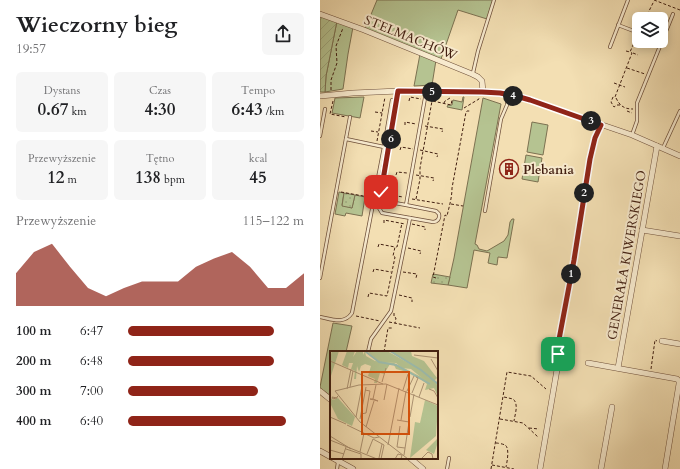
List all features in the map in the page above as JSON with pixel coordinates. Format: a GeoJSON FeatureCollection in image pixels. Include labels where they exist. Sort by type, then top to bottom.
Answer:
{"type":"FeatureCollection","features":[{"type":"Feature","properties":{"kind":"street","name":"STELMACHÓW"},"geometry":{"type":"LineString","coordinates":[[320,14],[345,22],[472,74]]}},
{"type":"Feature","properties":{"kind":"street"},"geometry":{"type":"LineString","coordinates":[[472,74],[482,81],[481,94]]}},
{"type":"Feature","properties":{"kind":"street"},"geometry":{"type":"LineString","coordinates":[[320,96],[398,91],[509,95],[530,100],[632,135],[680,156]]}},
{"type":"Feature","properties":{"kind":"street"},"geometry":{"type":"LineString","coordinates":[[598,133],[601,125]]}},
{"type":"Feature","properties":{"kind":"street","name":"GENERAŁA KIWERSKIEGO"},"geometry":{"type":"LineString","coordinates":[[618,368],[657,146]]}},
{"type":"Feature","properties":{"kind":"street"},"geometry":{"type":"LineString","coordinates":[[642,230],[680,236]]}},
{"type":"Feature","properties":{"kind":"street"},"geometry":{"type":"LineString","coordinates":[[662,341],[680,344]]}},
{"type":"Feature","properties":{"kind":"street"},"geometry":{"type":"LineString","coordinates":[[540,469],[559,358]]}},
{"type":"Feature","properties":{"kind":"street"},"geometry":{"type":"LineString","coordinates":[[588,363],[677,379],[679,383],[665,469]]}},
{"type":"Feature","properties":{"kind":"street"},"geometry":{"type":"LineString","coordinates":[[320,392],[330,399]]}},
{"type":"Feature","properties":{"kind":"street"},"geometry":{"type":"LineString","coordinates":[[601,469],[612,407]]}},
{"type":"Feature","properties":{"kind":"street"},"geometry":{"type":"LineString","coordinates":[[320,451],[330,456]]}},
{"type":"Feature","properties":{"kind":"street"},"geometry":{"type":"LineString","coordinates":[[336,459],[354,469]]}},
{"type":"Feature","properties":{"kind":"street"},"geometry":{"type":"LineString","coordinates":[[411,459],[424,469]]}},
{"type":"Feature","properties":{"kind":"lane"},"geometry":{"type":"LineString","coordinates":[[472,74],[494,0]]}},
{"type":"Feature","properties":{"kind":"lane"},"geometry":{"type":"LineString","coordinates":[[610,47],[628,0]]}},
{"type":"Feature","properties":{"kind":"lane"},"geometry":{"type":"LineString","coordinates":[[668,25],[673,14]]}},
{"type":"Feature","properties":{"kind":"lane"},"geometry":{"type":"LineString","coordinates":[[618,25],[632,30]]}},
{"type":"Feature","properties":{"kind":"lane"},"geometry":{"type":"LineString","coordinates":[[632,135],[637,121],[637,103],[658,48]]}},
{"type":"Feature","properties":{"kind":"lane"},"geometry":{"type":"LineString","coordinates":[[382,202],[385,201],[436,211],[439,216],[438,220],[433,222],[382,213],[379,208],[382,202],[381,193],[398,91]]}},
{"type":"Feature","properties":{"kind":"lane"},"geometry":{"type":"LineString","coordinates":[[485,211],[501,119],[507,105],[509,95]]}},
{"type":"Feature","properties":{"kind":"lane"},"geometry":{"type":"LineString","coordinates":[[406,205],[425,99]]}},
{"type":"Feature","properties":{"kind":"lane"},"geometry":{"type":"LineString","coordinates":[[320,317],[342,320],[351,315],[392,100]]}},
{"type":"Feature","properties":{"kind":"lane"},"geometry":{"type":"LineString","coordinates":[[320,136],[325,109]]}},
{"type":"Feature","properties":{"kind":"lane"},"geometry":{"type":"LineString","coordinates":[[663,148],[680,111]]}},
{"type":"Feature","properties":{"kind":"lane"},"geometry":{"type":"LineString","coordinates":[[320,278],[350,117]]}},
{"type":"Feature","properties":{"kind":"lane"},"geometry":{"type":"LineString","coordinates":[[559,358],[557,350],[574,260],[587,173],[593,145],[598,133]]}},
{"type":"Feature","properties":{"kind":"lane"},"geometry":{"type":"LineString","coordinates":[[346,139],[384,146]]}},
{"type":"Feature","properties":{"kind":"lane"},"geometry":{"type":"LineString","coordinates":[[368,351],[371,339],[391,311],[410,218]]}},
{"type":"Feature","properties":{"kind":"lane"},"geometry":{"type":"LineString","coordinates":[[447,469],[449,458]]}},
{"type":"Feature","properties":{"kind":"lane"},"geometry":{"type":"LineString","coordinates":[[334,459],[337,469]]}},
{"type":"Feature","properties":{"kind":"path"},"geometry":{"type":"LineString","coordinates":[[648,12],[654,0],[680,10]]}},
{"type":"Feature","properties":{"kind":"path"},"geometry":{"type":"LineString","coordinates":[[345,22],[336,46],[337,63],[331,80],[332,95],[330,114],[350,117]]}},
{"type":"Feature","properties":{"kind":"path"},"geometry":{"type":"LineString","coordinates":[[620,105],[614,107],[611,102],[620,86],[633,48]]}},
{"type":"Feature","properties":{"kind":"path"},"geometry":{"type":"LineString","coordinates":[[626,51],[638,55]]}},
{"type":"Feature","properties":{"kind":"path"},"geometry":{"type":"LineString","coordinates":[[627,67],[648,76]]}},
{"type":"Feature","properties":{"kind":"path"},"geometry":{"type":"LineString","coordinates":[[614,83],[625,87]]}},
{"type":"Feature","properties":{"kind":"path"},"geometry":{"type":"LineString","coordinates":[[464,108],[479,99],[481,94]]}},
{"type":"Feature","properties":{"kind":"path"},"geometry":{"type":"LineString","coordinates":[[376,145],[386,96]]}},
{"type":"Feature","properties":{"kind":"path"},"geometry":{"type":"LineString","coordinates":[[409,100],[410,97],[447,104],[451,104],[452,100]]}},
{"type":"Feature","properties":{"kind":"path"},"geometry":{"type":"LineString","coordinates":[[615,97],[620,105],[633,110],[631,116]]}},
{"type":"Feature","properties":{"kind":"path"},"geometry":{"type":"LineString","coordinates":[[444,103],[450,98]]}},
{"type":"Feature","properties":{"kind":"path"},"geometry":{"type":"LineString","coordinates":[[416,199],[432,101]]}},
{"type":"Feature","properties":{"kind":"path"},"geometry":{"type":"LineString","coordinates":[[436,278],[433,277],[445,215],[447,216],[450,203],[466,112],[467,110],[470,111]]}},
{"type":"Feature","properties":{"kind":"path"},"geometry":{"type":"LineString","coordinates":[[627,111],[632,113]]}},
{"type":"Feature","properties":{"kind":"path"},"geometry":{"type":"LineString","coordinates":[[375,112],[382,113]]}},
{"type":"Feature","properties":{"kind":"path"},"geometry":{"type":"LineString","coordinates":[[405,125],[405,122],[427,126],[442,129],[442,132]]}},
{"type":"Feature","properties":{"kind":"path"},"geometry":{"type":"LineString","coordinates":[[371,130],[379,132]]}},
{"type":"Feature","properties":{"kind":"path"},"geometry":{"type":"LineString","coordinates":[[400,150],[401,147],[416,149],[438,154],[437,156]]}},
{"type":"Feature","properties":{"kind":"path"},"geometry":{"type":"LineString","coordinates":[[396,175],[397,172],[411,174],[434,178],[433,181]]}},
{"type":"Feature","properties":{"kind":"path"},"geometry":{"type":"LineString","coordinates":[[336,191],[374,197]]}},
{"type":"Feature","properties":{"kind":"path"},"geometry":{"type":"LineString","coordinates":[[381,193],[443,204]]}},
{"type":"Feature","properties":{"kind":"path"},"geometry":{"type":"LineString","coordinates":[[450,203],[463,206]]}},
{"type":"Feature","properties":{"kind":"path"},"geometry":{"type":"LineString","coordinates":[[368,296],[369,293],[387,296],[395,258],[395,247],[397,247],[402,223]]}},
{"type":"Feature","properties":{"kind":"path"},"geometry":{"type":"LineString","coordinates":[[378,247],[379,244],[395,247]]}},
{"type":"Feature","properties":{"kind":"path"},"geometry":{"type":"LineString","coordinates":[[408,248],[421,250],[420,254]]}},
{"type":"Feature","properties":{"kind":"path"},"geometry":{"type":"LineString","coordinates":[[373,272],[374,269],[392,272]]}},
{"type":"Feature","properties":{"kind":"path"},"geometry":{"type":"LineString","coordinates":[[402,272],[417,274],[416,278]]}},
{"type":"Feature","properties":{"kind":"path"},"geometry":{"type":"LineString","coordinates":[[398,295],[412,298],[412,302]]}},
{"type":"Feature","properties":{"kind":"path"},"geometry":{"type":"LineString","coordinates":[[351,315],[420,328]]}},
{"type":"Feature","properties":{"kind":"path"},"geometry":{"type":"LineString","coordinates":[[384,351],[388,328],[392,328]]}},
{"type":"Feature","properties":{"kind":"path"},"geometry":{"type":"LineString","coordinates":[[650,374],[655,340],[662,341]]}},
{"type":"Feature","properties":{"kind":"path"},"geometry":{"type":"LineString","coordinates":[[491,469],[507,372],[531,376],[546,389]]}},
{"type":"Feature","properties":{"kind":"path"},"geometry":{"type":"LineString","coordinates":[[503,397],[514,399],[516,402],[514,421]]}},
{"type":"Feature","properties":{"kind":"path"},"geometry":{"type":"LineString","coordinates":[[499,419],[523,423],[538,436]]}},
{"type":"Feature","properties":{"kind":"path"},"geometry":{"type":"LineString","coordinates":[[528,428],[539,429]]}},
{"type":"Feature","properties":{"kind":"path"},"geometry":{"type":"LineString","coordinates":[[495,443],[505,445],[508,448],[506,467]]}},
{"type":"Feature","properties":{"kind":"path"},"geometry":{"type":"LineString","coordinates":[[491,465],[514,469]]}},
{"type":"Feature","properties":{"kind":"green space"},"geometry":{"type":"Polygon","coordinates":[[[377,0],[493,0],[487,19],[458,10],[441,59],[365,29],[377,0]]]}},
{"type":"Feature","properties":{"kind":"green space"},"geometry":{"type":"Polygon","coordinates":[[[320,16],[337,21],[326,76],[325,92],[320,92],[320,16]]]}},
{"type":"Feature","properties":{"kind":"green space"},"geometry":{"type":"Polygon","coordinates":[[[337,21],[353,27],[343,89],[325,92],[326,76],[337,21]]]}},
{"type":"Feature","properties":{"kind":"green space"},"geometry":{"type":"Polygon","coordinates":[[[420,54],[436,60],[432,85],[414,86],[420,54]]]}},
{"type":"Feature","properties":{"kind":"green space"},"geometry":{"type":"Polygon","coordinates":[[[364,97],[360,118],[332,113],[335,98],[364,97]]]}},
{"type":"Feature","properties":{"kind":"green space"},"geometry":{"type":"Polygon","coordinates":[[[463,97],[462,110],[447,107],[448,105],[452,105],[453,100],[462,102],[463,97]]]}},
{"type":"Feature","properties":{"kind":"green space"},"geometry":{"type":"Polygon","coordinates":[[[483,98],[501,104],[475,244],[479,249],[487,251],[504,241],[508,235],[510,222],[514,219],[507,258],[498,257],[497,265],[488,263],[490,253],[474,250],[467,288],[448,285],[483,98]]]}},
{"type":"Feature","properties":{"kind":"green space"},"geometry":{"type":"Polygon","coordinates":[[[532,122],[548,125],[543,155],[527,152],[532,122]]]}},
{"type":"Feature","properties":{"kind":"green space"},"geometry":{"type":"Polygon","coordinates":[[[526,155],[542,158],[538,182],[522,179],[526,155]]]}},
{"type":"Feature","properties":{"kind":"green space"},"geometry":{"type":"Polygon","coordinates":[[[339,192],[344,193],[342,205],[352,208],[355,195],[365,197],[362,216],[346,213],[345,216],[335,214],[339,192]]]}},
{"type":"Feature","properties":{"kind":"green space"},"geometry":{"type":"Polygon","coordinates":[[[344,193],[355,195],[352,208],[342,206],[344,193]]]}},
{"type":"Feature","properties":{"kind":"green space"},"geometry":{"type":"Polygon","coordinates":[[[433,274],[450,277],[448,285],[431,283],[433,274]]]}},
{"type":"Feature","properties":{"kind":"green space"},"geometry":{"type":"Polygon","coordinates":[[[333,323],[352,326],[346,351],[330,351],[330,395],[320,387],[333,323]]]}},
{"type":"Feature","properties":{"kind":"place","name":"Plebania"},"geometry":{"type":"Point","coordinates":[509,169]}},
{"type":"Feature","properties":{"kind":"route"},"geometry":{"type":"LineString","coordinates":[[381,192],[398,91],[500,93],[530,100],[601,125],[595,138],[590,159],[574,260],[557,350],[558,354]]}}]}
